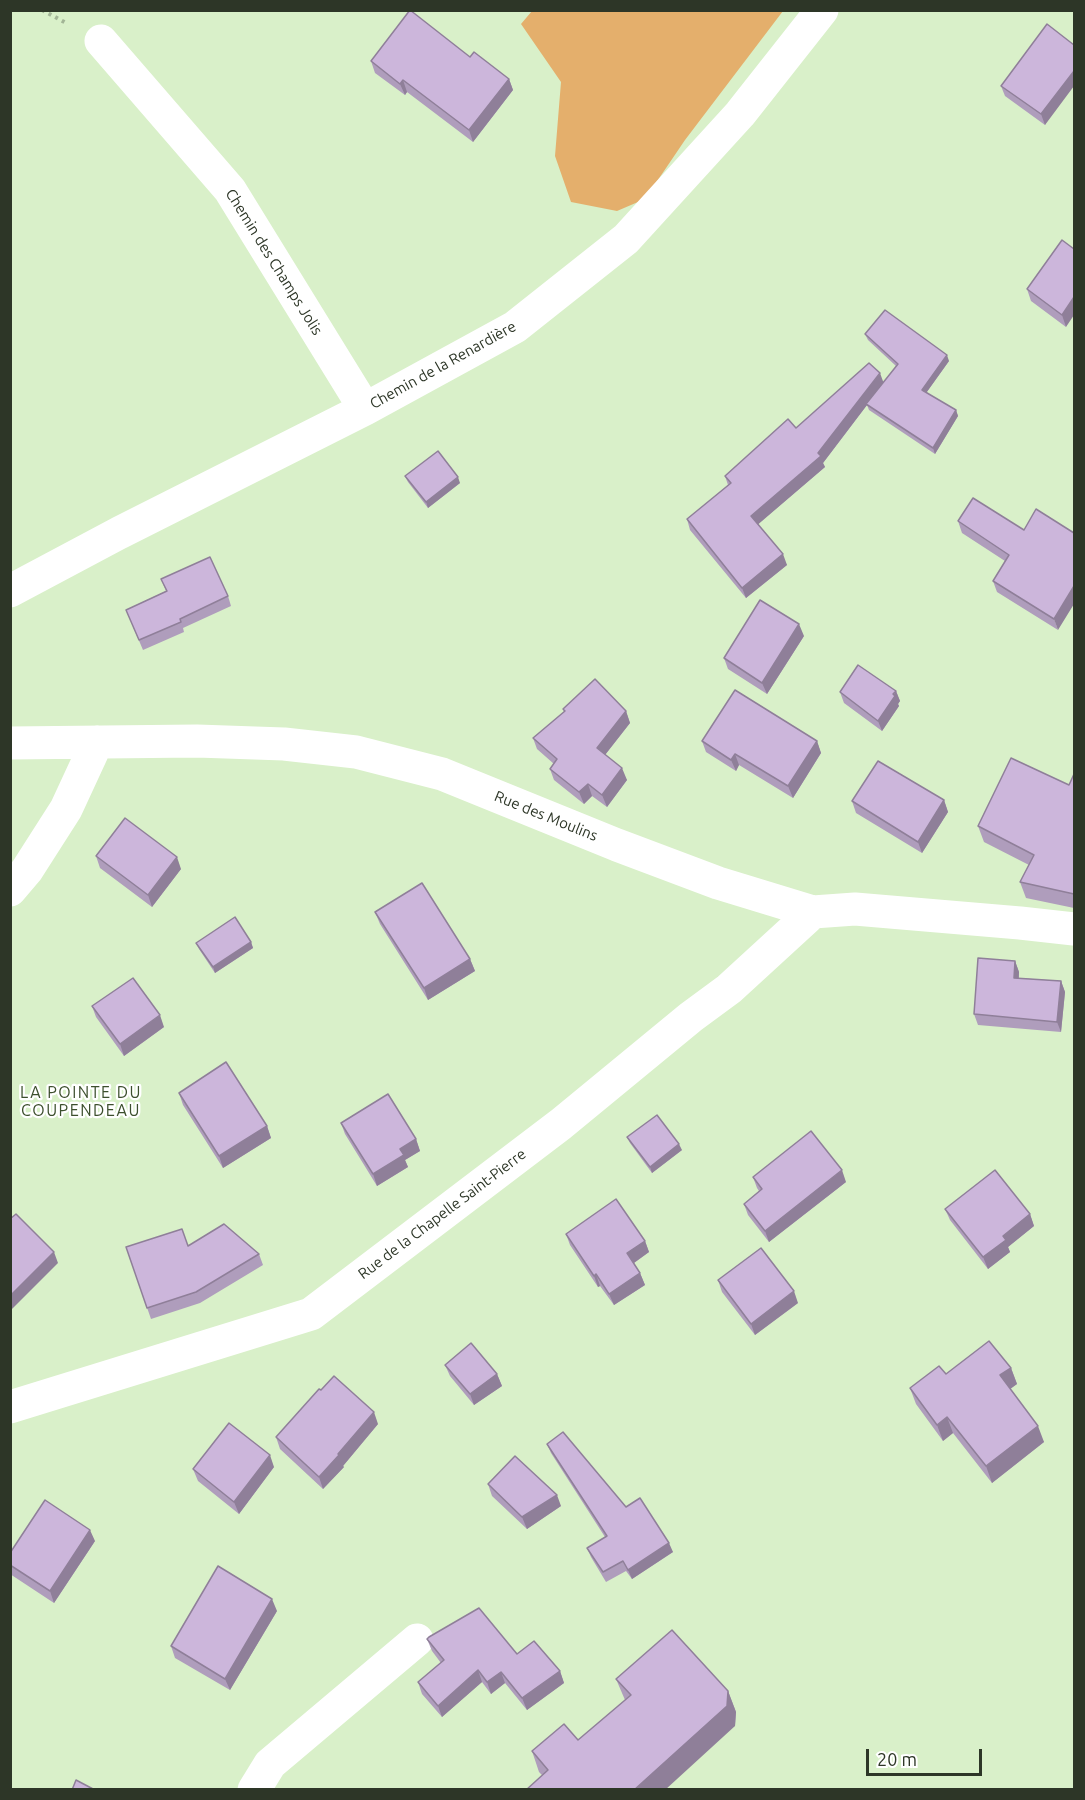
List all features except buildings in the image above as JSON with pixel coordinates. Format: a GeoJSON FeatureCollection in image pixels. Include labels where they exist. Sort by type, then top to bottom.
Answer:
{"type":"FeatureCollection","features":[{"type":"Feature","properties":{"kind":"street","name":"Chemin de la Renardière"},"geometry":{"type":"LineString","coordinates":[[10,591],[119,533],[365,409],[515,327],[626,239],[740,114],[822,10]]}},
{"type":"Feature","properties":{"kind":"street","name":"Chemin des Champs Jolis"},"geometry":{"type":"LineString","coordinates":[[101,41],[230,190],[365,409]]}},
{"type":"Feature","properties":{"kind":"street","name":"Rue des Moulins"},"geometry":{"type":"LineString","coordinates":[[10,743],[197,741],[284,744],[356,752],[442,774],[616,845],[718,883],[813,912],[855,909],[1074,929]]}},
{"type":"Feature","properties":{"kind":"street"},"geometry":{"type":"LineString","coordinates":[[10,890],[27,870],[66,810],[97,742]]}},
{"type":"Feature","properties":{"kind":"street","name":"Rue de la Chapelle Saint-Pierre"},"geometry":{"type":"LineString","coordinates":[[10,1407],[311,1314],[561,1124],[729,989],[813,912]]}},
{"type":"Feature","properties":{"kind":"street"},"geometry":{"type":"LineString","coordinates":[[254,1790],[270,1764],[417,1640]]}},
{"type":"Feature","properties":{"kind":"shaded area"},"geometry":{"type":"Polygon","coordinates":[[[532,11],[783,11],[685,140],[645,199],[617,211],[571,202],[555,156],[561,82],[521,24],[532,11]]]}},
{"type":"Feature","properties":{"kind":"district","name":"LA POINTE DU COUPENDEAU"},"geometry":{"type":"Point","coordinates":[81,1102]}}]}
